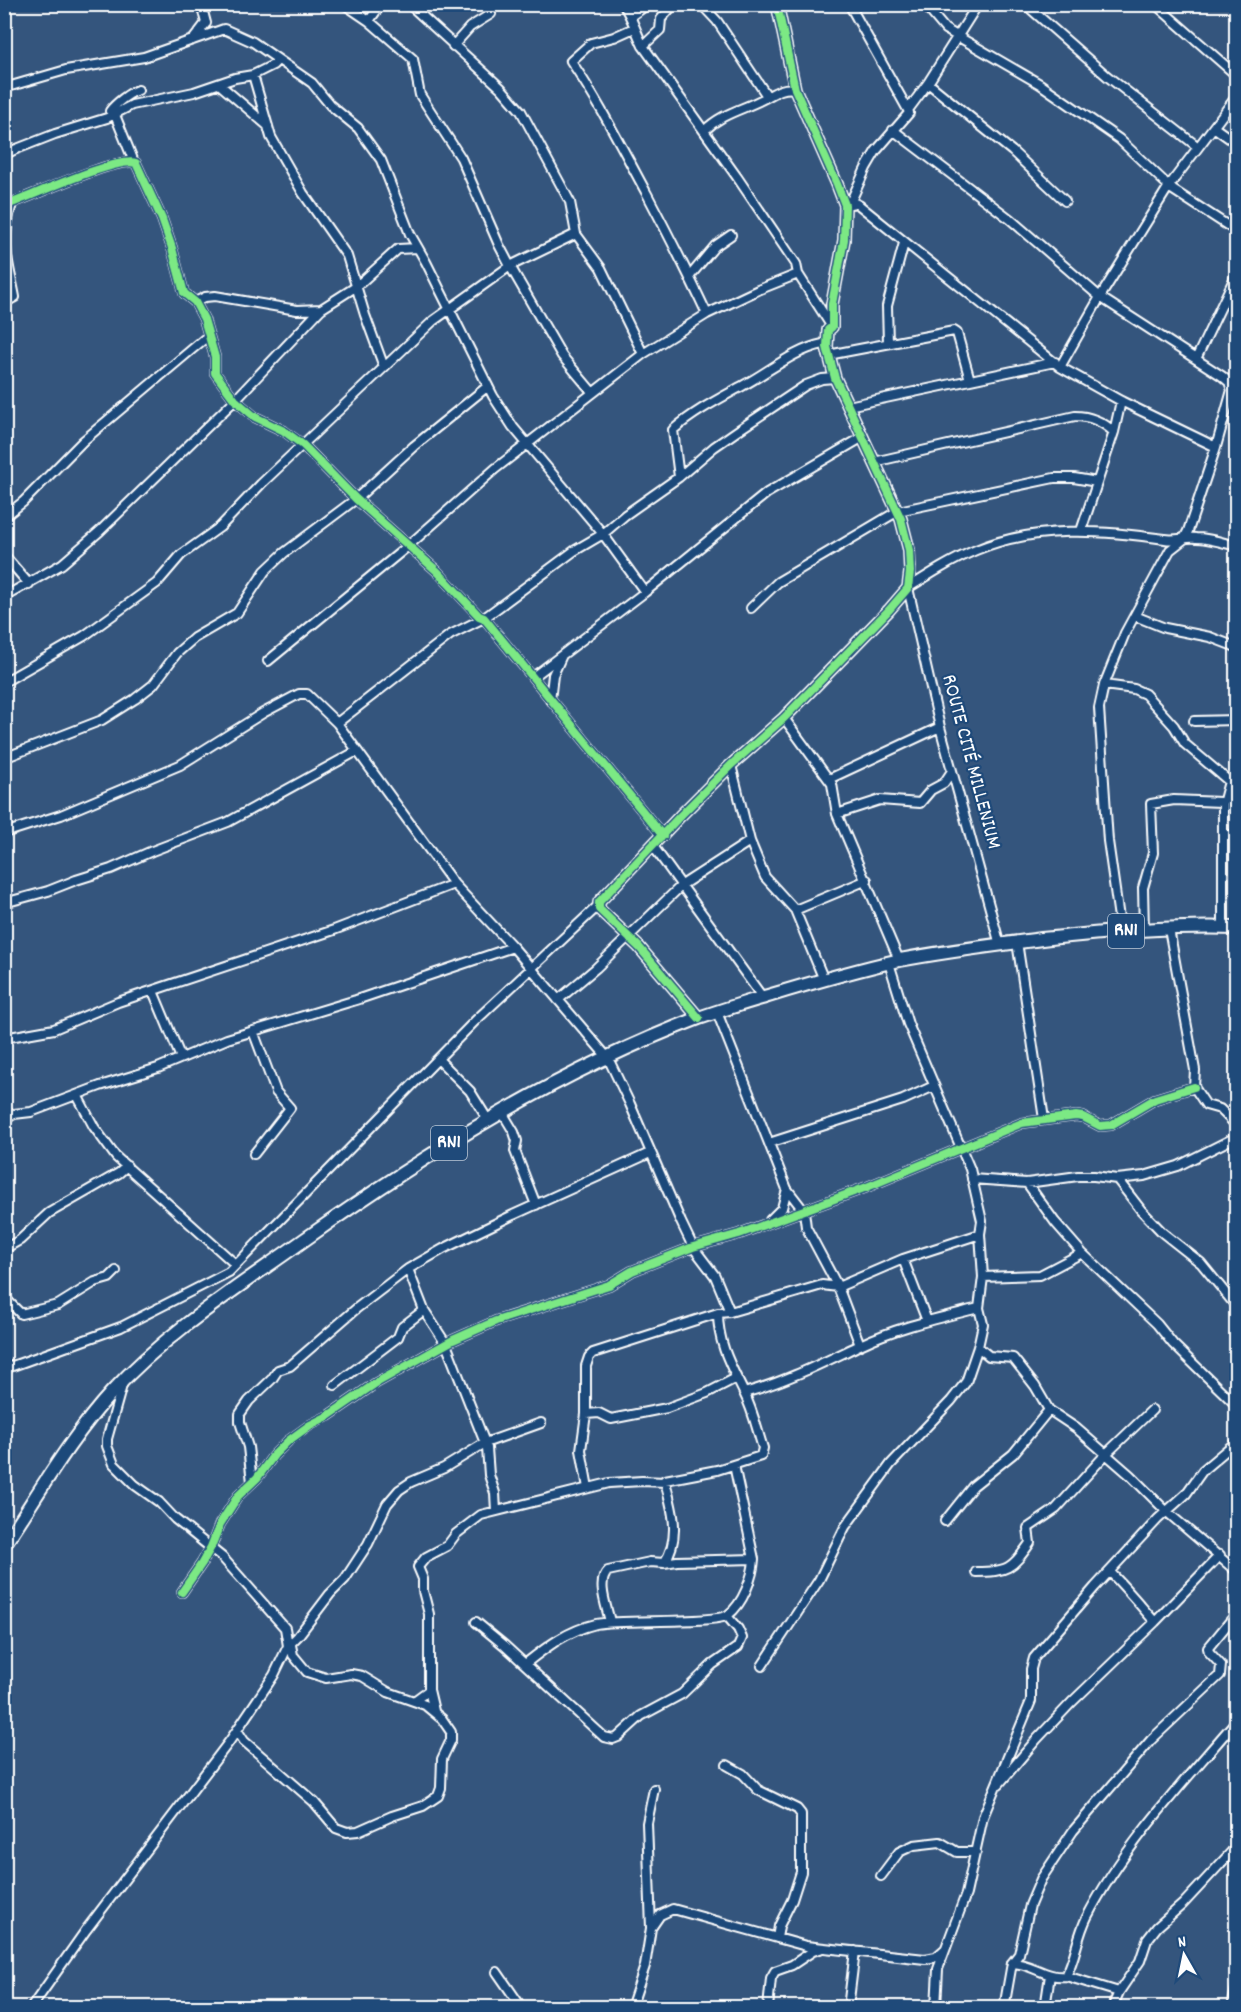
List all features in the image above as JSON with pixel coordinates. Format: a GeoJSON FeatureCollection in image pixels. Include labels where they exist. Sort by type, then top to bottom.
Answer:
{"type":"FeatureCollection","features":[{"type":"Feature","properties":{"kind":"highway","name":"RN1"},"geometry":{"type":"LineString","coordinates":[[4,1545],[67,1449],[111,1392],[177,1331],[237,1286],[394,1179],[488,1120],[578,1072],[645,1040],[699,1018],[824,980],[894,962],[1017,942],[1144,930],[1236,928]]}},
{"type":"Feature","properties":{"kind":"street"},"geometry":{"type":"LineString","coordinates":[[201,4],[206,23]]}},
{"type":"Feature","properties":{"kind":"street"},"geometry":{"type":"LineString","coordinates":[[344,4],[369,21],[413,59],[420,95],[461,158],[510,266],[562,356],[593,393]]}},
{"type":"Feature","properties":{"kind":"street"},"geometry":{"type":"LineString","coordinates":[[369,21],[381,4]]}},
{"type":"Feature","properties":{"kind":"street"},"geometry":{"type":"LineString","coordinates":[[409,4],[501,88],[521,111],[570,202],[576,234],[601,268],[643,354]]}},
{"type":"Feature","properties":{"kind":"street"},"geometry":{"type":"LineString","coordinates":[[623,4],[631,16],[643,46],[796,264],[798,274],[832,327]]}},
{"type":"Feature","properties":{"kind":"street"},"geometry":{"type":"LineString","coordinates":[[631,16],[648,4]]}},
{"type":"Feature","properties":{"kind":"street"},"geometry":{"type":"LineString","coordinates":[[643,46],[660,30],[661,19],[674,4]]}},
{"type":"Feature","properties":{"kind":"street"},"geometry":{"type":"LineString","coordinates":[[701,4],[717,21],[767,96]]}},
{"type":"Feature","properties":{"kind":"street"},"geometry":{"type":"LineString","coordinates":[[777,4],[795,89],[848,204]]}},
{"type":"Feature","properties":{"kind":"street"},"geometry":{"type":"LineString","coordinates":[[849,4],[908,110]]}},
{"type":"Feature","properties":{"kind":"street"},"geometry":{"type":"LineString","coordinates":[[924,4],[945,29],[1040,84],[1119,139],[1155,171],[1168,186],[1236,231]]}},
{"type":"Feature","properties":{"kind":"street"},"geometry":{"type":"LineString","coordinates":[[827,351],[828,330],[832,327],[832,303],[848,204],[866,168],[884,140],[909,113],[908,110],[978,4]]}},
{"type":"Feature","properties":{"kind":"street"},"geometry":{"type":"LineString","coordinates":[[1024,4],[1107,76],[1198,147]]}},
{"type":"Feature","properties":{"kind":"street"},"geometry":{"type":"LineString","coordinates":[[1155,4],[1236,75]]}},
{"type":"Feature","properties":{"kind":"street"},"geometry":{"type":"LineString","coordinates":[[453,46],[470,27],[491,14]]}},
{"type":"Feature","properties":{"kind":"street"},"geometry":{"type":"LineString","coordinates":[[206,23],[253,42],[312,83],[330,105],[358,128],[381,160],[405,224],[488,386],[513,427],[603,534],[645,592]]}},
{"type":"Feature","properties":{"kind":"street"},"geometry":{"type":"LineString","coordinates":[[193,40],[206,23]]}},
{"type":"Feature","properties":{"kind":"street"},"geometry":{"type":"LineString","coordinates":[[634,28],[591,43],[571,61],[606,116],[690,276],[707,314]]}},
{"type":"Feature","properties":{"kind":"street"},"geometry":{"type":"LineString","coordinates":[[4,88],[66,70],[144,57],[224,29]]}},
{"type":"Feature","properties":{"kind":"street"},"geometry":{"type":"LineString","coordinates":[[4,155],[55,134],[115,115],[141,102],[194,92],[253,75],[278,60]]}},
{"type":"Feature","properties":{"kind":"street"},"geometry":{"type":"LineString","coordinates":[[253,75],[271,137],[303,193],[347,256],[370,331],[384,367]]}},
{"type":"Feature","properties":{"kind":"street"},"geometry":{"type":"LineString","coordinates":[[928,82],[1012,151],[1065,201]]}},
{"type":"Feature","properties":{"kind":"street"},"geometry":{"type":"LineString","coordinates":[[219,84],[268,126]]}},
{"type":"Feature","properties":{"kind":"street"},"geometry":{"type":"LineString","coordinates":[[704,131],[734,110],[767,96],[777,89],[795,89]]}},
{"type":"Feature","properties":{"kind":"street"},"geometry":{"type":"LineString","coordinates":[[138,90],[131,92],[126,99],[110,111],[115,115],[134,162],[150,190],[162,219],[184,293],[195,302],[204,319],[214,357],[215,373],[235,400],[255,417],[284,431],[303,445],[356,499],[437,571],[479,616],[484,618],[663,836]]}},
{"type":"Feature","properties":{"kind":"street"},"geometry":{"type":"LineString","coordinates":[[848,406],[1058,364],[1168,186],[1215,128],[1236,97]]}},
{"type":"Feature","properties":{"kind":"street"},"geometry":{"type":"LineString","coordinates":[[1215,128],[1236,143]]}},
{"type":"Feature","properties":{"kind":"street"},"geometry":{"type":"LineString","coordinates":[[893,130],[1010,219],[1100,297],[1222,376],[1232,388],[1216,447],[1188,531],[1184,538],[1170,550],[1125,633],[1104,685],[1099,708],[1108,841],[1121,932]]}},
{"type":"Feature","properties":{"kind":"street"},"geometry":{"type":"LineString","coordinates":[[4,303],[15,297],[5,253],[8,205],[92,171],[134,162]]}},
{"type":"Feature","properties":{"kind":"street"},"geometry":{"type":"LineString","coordinates":[[848,204],[859,205],[1058,364],[1121,401],[1216,447]]}},
{"type":"Feature","properties":{"kind":"street"},"geometry":{"type":"LineString","coordinates":[[4,682],[84,636],[157,583],[187,550],[220,527],[261,484],[425,328],[510,266],[576,234]]}},
{"type":"Feature","properties":{"kind":"street"},"geometry":{"type":"LineString","coordinates":[[690,276],[715,246],[731,234]]}},
{"type":"Feature","properties":{"kind":"street"},"geometry":{"type":"LineString","coordinates":[[888,343],[886,306],[904,243]]}},
{"type":"Feature","properties":{"kind":"street"},"geometry":{"type":"LineString","coordinates":[[4,597],[70,558],[235,400],[321,309],[357,286],[398,249],[418,248]]}},
{"type":"Feature","properties":{"kind":"street"},"geometry":{"type":"LineString","coordinates":[[268,661],[408,546],[495,469],[643,354],[707,314],[798,274]]}},
{"type":"Feature","properties":{"kind":"street"},"geometry":{"type":"LineString","coordinates":[[1196,359],[1236,274]]}},
{"type":"Feature","properties":{"kind":"street"},"geometry":{"type":"LineString","coordinates":[[195,302],[205,297],[216,296],[297,310],[321,309]]}},
{"type":"Feature","properties":{"kind":"street"},"geometry":{"type":"LineString","coordinates":[[827,351],[956,331],[970,380]]}},
{"type":"Feature","properties":{"kind":"street"},"geometry":{"type":"LineString","coordinates":[[4,517],[23,502],[83,441],[209,335]]}},
{"type":"Feature","properties":{"kind":"street"},"geometry":{"type":"LineString","coordinates":[[679,477],[673,430],[707,404],[796,354],[823,344],[835,378],[905,530],[909,550],[908,588]]}},
{"type":"Feature","properties":{"kind":"street"},"geometry":{"type":"LineString","coordinates":[[337,723],[450,635],[484,618],[574,551],[603,534],[625,514],[679,477],[714,447],[806,385],[822,379],[835,378]]}},
{"type":"Feature","properties":{"kind":"street"},"geometry":{"type":"LineString","coordinates":[[4,758],[102,720],[135,699],[153,685],[177,653],[194,638],[237,613],[265,571],[284,553],[356,499],[414,446],[488,386]]}},
{"type":"Feature","properties":{"kind":"street"},"geometry":{"type":"LineString","coordinates":[[1081,531],[1114,432],[1121,401]]}},
{"type":"Feature","properties":{"kind":"street"},"geometry":{"type":"LineString","coordinates":[[874,462],[1076,416],[1084,416],[1097,421],[1114,432]]}},
{"type":"Feature","properties":{"kind":"street"},"geometry":{"type":"LineString","coordinates":[[532,677],[645,592],[766,493],[863,437]]}},
{"type":"Feature","properties":{"kind":"street"},"geometry":{"type":"LineString","coordinates":[[751,608],[778,582],[898,511],[1054,478],[1074,478],[1097,482]]}},
{"type":"Feature","properties":{"kind":"street"},"geometry":{"type":"LineString","coordinates":[[4,1369],[121,1327],[229,1272],[475,1021],[599,905],[680,816],[731,765],[784,718],[908,588],[960,557],[997,542],[1046,533],[1081,531],[1138,534],[1167,540],[1206,539],[1236,546]]}},
{"type":"Feature","properties":{"kind":"street"},"geometry":{"type":"LineString","coordinates":[[4,555],[29,584]]}},
{"type":"Feature","properties":{"kind":"street","name":"ROUTE CITÉ MILLENIUM"},"geometry":{"type":"LineString","coordinates":[[908,588],[940,727],[1000,945]]}},
{"type":"Feature","properties":{"kind":"street"},"geometry":{"type":"LineString","coordinates":[[1135,616],[1165,628],[1210,637],[1236,646]]}},
{"type":"Feature","properties":{"kind":"street"},"geometry":{"type":"LineString","coordinates":[[550,700],[553,675],[564,652]]}},
{"type":"Feature","properties":{"kind":"street"},"geometry":{"type":"LineString","coordinates":[[1104,685],[1134,689],[1145,694],[1174,726],[1185,744],[1234,783],[1227,787],[1223,801],[1223,927]]}},
{"type":"Feature","properties":{"kind":"street"},"geometry":{"type":"LineString","coordinates":[[4,833],[62,815],[180,765],[263,713],[299,694],[307,694],[337,723],[454,884],[513,947],[608,1058],[693,1247],[715,1276],[730,1312]]}},
{"type":"Feature","properties":{"kind":"street"},"geometry":{"type":"LineString","coordinates":[[762,1666],[819,1580],[845,1527],[891,1464],[960,1391],[970,1371],[983,1324],[979,1308],[983,1277],[980,1234],[982,1221],[972,1179],[962,1149],[908,1024],[894,962],[867,880],[837,813],[835,795],[829,779],[784,718]]}},
{"type":"Feature","properties":{"kind":"street"},"geometry":{"type":"LineString","coordinates":[[1194,721],[1236,720]]}},
{"type":"Feature","properties":{"kind":"street"},"geometry":{"type":"LineString","coordinates":[[829,779],[940,727]]}},
{"type":"Feature","properties":{"kind":"street"},"geometry":{"type":"LineString","coordinates":[[4,903],[48,891],[111,869],[228,822],[357,751]]}},
{"type":"Feature","properties":{"kind":"street"},"geometry":{"type":"LineString","coordinates":[[731,765],[750,842],[765,877],[795,910],[824,980]]}},
{"type":"Feature","properties":{"kind":"street"},"geometry":{"type":"LineString","coordinates":[[837,813],[880,800],[920,803],[931,790],[944,783],[952,771]]}},
{"type":"Feature","properties":{"kind":"street"},"geometry":{"type":"LineString","coordinates":[[1144,930],[1143,888],[1153,853],[1151,804],[1174,801],[1223,801]]}},
{"type":"Feature","properties":{"kind":"street"},"geometry":{"type":"LineString","coordinates":[[1223,835],[1236,835]]}},
{"type":"Feature","properties":{"kind":"street"},"geometry":{"type":"LineString","coordinates":[[558,1000],[596,969],[682,885],[750,842]]}},
{"type":"Feature","properties":{"kind":"street"},"geometry":{"type":"LineString","coordinates":[[652,846],[762,998]]}},
{"type":"Feature","properties":{"kind":"street"},"geometry":{"type":"LineString","coordinates":[[795,910],[867,880]]}},
{"type":"Feature","properties":{"kind":"street"},"geometry":{"type":"LineString","coordinates":[[4,1038],[54,1029],[108,1006],[334,930],[454,884]]}},
{"type":"Feature","properties":{"kind":"street"},"geometry":{"type":"LineString","coordinates":[[599,905],[599,909],[628,936],[699,1018]]}},
{"type":"Feature","properties":{"kind":"street"},"geometry":{"type":"LineString","coordinates":[[1169,929],[1195,1070],[1194,1087],[1206,1106],[1220,1109],[1236,1123]]}},
{"type":"Feature","properties":{"kind":"street"},"geometry":{"type":"LineString","coordinates":[[1017,942],[1044,1119]]}},
{"type":"Feature","properties":{"kind":"street"},"geometry":{"type":"LineString","coordinates":[[4,1120],[10,1116],[32,1112],[117,1080],[158,1068],[219,1042],[356,1000],[513,947]]}},
{"type":"Feature","properties":{"kind":"street"},"geometry":{"type":"LineString","coordinates":[[153,990],[181,1058]]}},
{"type":"Feature","properties":{"kind":"street"},"geometry":{"type":"LineString","coordinates":[[717,1012],[787,1189],[804,1211],[806,1227],[838,1287],[860,1345]]}},
{"type":"Feature","properties":{"kind":"street"},"geometry":{"type":"LineString","coordinates":[[253,1031],[276,1092],[290,1108],[254,1154]]}},
{"type":"Feature","properties":{"kind":"street"},"geometry":{"type":"LineString","coordinates":[[438,1059],[470,1091],[488,1120]]}},
{"type":"Feature","properties":{"kind":"street"},"geometry":{"type":"LineString","coordinates":[[769,1143],[903,1100],[934,1086]]}},
{"type":"Feature","properties":{"kind":"street"},"geometry":{"type":"LineString","coordinates":[[182,1592],[211,1547],[215,1533],[238,1496],[274,1455],[303,1430],[376,1383],[446,1344],[496,1321],[609,1285],[632,1271],[693,1247],[804,1211],[1022,1123],[1076,1116],[1100,1126],[1112,1125],[1155,1099],[1194,1087]]}},
{"type":"Feature","properties":{"kind":"street"},"geometry":{"type":"LineString","coordinates":[[77,1095],[94,1127],[116,1156],[235,1264]]}},
{"type":"Feature","properties":{"kind":"street"},"geometry":{"type":"LineString","coordinates":[[502,1112],[514,1132],[517,1141],[515,1151],[536,1205]]}},
{"type":"Feature","properties":{"kind":"street"},"geometry":{"type":"LineString","coordinates":[[972,1179],[1027,1183],[1078,1176],[1117,1179],[1144,1176],[1178,1166],[1236,1137]]}},
{"type":"Feature","properties":{"kind":"street"},"geometry":{"type":"LineString","coordinates":[[252,1482],[248,1447],[239,1418],[242,1409],[278,1370],[290,1366],[374,1293],[408,1269],[443,1249],[650,1153]]}},
{"type":"Feature","properties":{"kind":"street"},"geometry":{"type":"LineString","coordinates":[[4,1250],[20,1240],[49,1213],[120,1173],[127,1166]]}},
{"type":"Feature","properties":{"kind":"street"},"geometry":{"type":"LineString","coordinates":[[1117,1179],[1140,1210],[1163,1233],[1201,1263],[1236,1306]]}},
{"type":"Feature","properties":{"kind":"street"},"geometry":{"type":"LineString","coordinates":[[1027,1183],[1055,1222],[1082,1253],[1236,1405]]}},
{"type":"Feature","properties":{"kind":"street"},"geometry":{"type":"LineString","coordinates":[[765,1224],[782,1208],[787,1189]]}},
{"type":"Feature","properties":{"kind":"street"},"geometry":{"type":"LineString","coordinates":[[588,1488],[581,1450],[586,1414],[586,1366],[593,1353],[718,1313],[730,1312],[822,1285],[838,1287],[903,1259],[980,1234]]}},
{"type":"Feature","properties":{"kind":"street"},"geometry":{"type":"LineString","coordinates":[[983,1277],[1040,1275],[1082,1253]]}},
{"type":"Feature","properties":{"kind":"street"},"geometry":{"type":"LineString","coordinates":[[903,1259],[927,1321]]}},
{"type":"Feature","properties":{"kind":"street"},"geometry":{"type":"LineString","coordinates":[[408,1269],[424,1310],[446,1344],[485,1443],[489,1475],[495,1493],[496,1511]]}},
{"type":"Feature","properties":{"kind":"street"},"geometry":{"type":"LineString","coordinates":[[4,1297],[21,1314],[31,1313],[58,1305],[95,1282],[109,1278],[116,1271]]}},
{"type":"Feature","properties":{"kind":"street"},"geometry":{"type":"LineString","coordinates":[[229,1272],[237,1286]]}},
{"type":"Feature","properties":{"kind":"street"},"geometry":{"type":"LineString","coordinates":[[744,1393],[789,1378],[860,1345],[927,1321],[979,1308]]}},
{"type":"Feature","properties":{"kind":"street"},"geometry":{"type":"LineString","coordinates":[[335,1385],[398,1336],[402,1327],[424,1310]]}},
{"type":"Feature","properties":{"kind":"street"},"geometry":{"type":"LineString","coordinates":[[434,1711],[429,1690],[429,1614],[423,1591],[423,1580],[418,1567],[426,1557],[447,1546],[456,1534],[474,1519],[496,1511],[588,1488],[625,1482],[665,1482],[665,1480],[734,1465],[759,1457],[763,1452],[744,1393],[720,1338],[718,1313]]}},
{"type":"Feature","properties":{"kind":"street"},"geometry":{"type":"LineString","coordinates":[[978,1347],[989,1356],[1013,1358],[1035,1386],[1049,1410],[1076,1428],[1130,1475],[1167,1512],[1236,1571]]}},
{"type":"Feature","properties":{"kind":"street"},"geometry":{"type":"LineString","coordinates":[[586,1414],[599,1413],[611,1419],[668,1408],[708,1393],[736,1378]]}},
{"type":"Feature","properties":{"kind":"street"},"geometry":{"type":"LineString","coordinates":[[123,1381],[107,1439],[109,1455],[114,1464],[135,1485],[159,1502],[175,1519],[211,1547],[264,1603],[285,1628],[293,1655],[307,1672],[326,1678],[356,1674],[388,1692],[434,1711],[450,1729],[452,1735],[442,1759],[441,1788],[438,1796],[423,1806],[352,1832],[336,1828],[314,1802],[244,1741],[237,1730]]}},
{"type":"Feature","properties":{"kind":"street"},"geometry":{"type":"LineString","coordinates":[[945,1521],[973,1486],[1013,1454],[1049,1410]]}},
{"type":"Feature","properties":{"kind":"street"},"geometry":{"type":"LineString","coordinates":[[976,1572],[1001,1571],[1012,1565],[1030,1543],[1028,1528],[1030,1525],[1056,1509],[1106,1454],[1152,1410]]}},
{"type":"Feature","properties":{"kind":"street"},"geometry":{"type":"LineString","coordinates":[[31,2007],[188,1794],[208,1772],[274,1675],[290,1645],[325,1600],[345,1579],[368,1544],[381,1514],[392,1497],[411,1482],[444,1468],[485,1443],[541,1423]]}},
{"type":"Feature","properties":{"kind":"street"},"geometry":{"type":"LineString","coordinates":[[936,2007],[939,1969],[966,1894],[983,1817],[1031,1701],[1031,1669],[1034,1658],[1082,1601],[1186,1494],[1203,1470],[1236,1442]]}},
{"type":"Feature","properties":{"kind":"street"},"geometry":{"type":"LineString","coordinates":[[525,1664],[556,1639],[582,1628],[610,1622],[673,1621],[727,1616],[742,1596],[754,1572],[754,1559],[734,1465]]}},
{"type":"Feature","properties":{"kind":"street"},"geometry":{"type":"LineString","coordinates":[[664,1563],[670,1554],[675,1530],[665,1482]]}},
{"type":"Feature","properties":{"kind":"street"},"geometry":{"type":"LineString","coordinates":[[993,1791],[1037,1739],[1220,1555]]}},
{"type":"Feature","properties":{"kind":"street"},"geometry":{"type":"LineString","coordinates":[[610,1622],[602,1583],[605,1573],[624,1566],[650,1562],[754,1559]]}},
{"type":"Feature","properties":{"kind":"street"},"geometry":{"type":"LineString","coordinates":[[1110,1572],[1135,1597],[1142,1609],[1155,1622]]}},
{"type":"Feature","properties":{"kind":"street"},"geometry":{"type":"LineString","coordinates":[[1004,2007],[1012,1963],[1019,1953],[1030,1905],[1047,1868],[1072,1831],[1151,1740],[1220,1675],[1221,1665],[1209,1653],[1208,1648],[1236,1614]]}},
{"type":"Feature","properties":{"kind":"street"},"geometry":{"type":"LineString","coordinates":[[476,1622],[604,1737],[613,1739],[621,1735],[641,1716],[682,1694],[712,1665],[738,1647],[742,1638],[727,1616]]}},
{"type":"Feature","properties":{"kind":"street"},"geometry":{"type":"LineString","coordinates":[[414,1701],[429,1690]]}},
{"type":"Feature","properties":{"kind":"street"},"geometry":{"type":"LineString","coordinates":[[1066,1976],[1075,1958],[1078,1936],[1087,1916],[1119,1865],[1148,1825],[1236,1721]]}},
{"type":"Feature","properties":{"kind":"street"},"geometry":{"type":"LineString","coordinates":[[727,1765],[743,1774],[758,1790],[797,1809],[801,1814],[801,1872],[792,1900],[779,1926],[777,1938]]}},
{"type":"Feature","properties":{"kind":"street"},"geometry":{"type":"LineString","coordinates":[[631,2007],[645,1966],[651,1928],[647,1823],[654,1789]]}},
{"type":"Feature","properties":{"kind":"street"},"geometry":{"type":"LineString","coordinates":[[881,1876],[898,1852],[914,1845],[940,1842],[957,1852],[969,1854],[976,1852]]}},
{"type":"Feature","properties":{"kind":"street"},"geometry":{"type":"LineString","coordinates":[[1112,2007],[1119,1992],[1140,1961],[1147,1940],[1157,1927],[1183,1904],[1236,1847]]}},
{"type":"Feature","properties":{"kind":"street"},"geometry":{"type":"LineString","coordinates":[[651,1928],[660,1915],[673,1909],[821,1949],[925,1959],[936,1957],[945,1949]]}},
{"type":"Feature","properties":{"kind":"street"},"geometry":{"type":"LineString","coordinates":[[768,2007],[771,1978],[775,1971],[792,1965],[821,1949]]}},
{"type":"Feature","properties":{"kind":"street"},"geometry":{"type":"LineString","coordinates":[[848,2007],[855,1951]]}},
{"type":"Feature","properties":{"kind":"street"},"geometry":{"type":"LineString","coordinates":[[1012,1963],[1030,1966],[1050,1975],[1066,1976],[1119,1992]]}},
{"type":"Feature","properties":{"kind":"street"},"geometry":{"type":"LineString","coordinates":[[497,1972],[522,2007]]}},
{"type":"Feature","properties":{"kind":"street"},"geometry":{"type":"LineString","coordinates":[[1045,2007],[1050,1975]]}},
{"type":"Feature","properties":{"kind":"street"},"geometry":{"type":"LineString","coordinates":[[1232,2007],[1236,1988]]}},
{"type":"Feature","properties":{"kind":"cycle path"},"geometry":{"type":"LineString","coordinates":[[699,1018],[639,947],[599,909],[599,902],[680,816],[731,765],[784,718],[889,610],[908,588],[910,572],[909,550],[901,519],[835,378],[827,347],[828,330],[832,327],[832,304],[844,240],[845,205],[795,89],[777,4]]}},
{"type":"Feature","properties":{"kind":"cycle path"},"geometry":{"type":"LineString","coordinates":[[4,206],[92,171],[136,163],[162,219],[184,293],[195,302],[204,319],[215,357],[215,373],[235,400],[255,417],[284,431],[303,445],[356,499],[437,571],[479,616],[484,618],[663,836]]}},
{"type":"Feature","properties":{"kind":"cycle path"},"geometry":{"type":"LineString","coordinates":[[182,1592],[202,1563],[220,1524],[238,1496],[257,1478],[288,1441],[376,1383],[453,1340],[496,1321],[609,1285],[632,1271],[693,1247],[739,1234],[867,1187],[1022,1123],[1076,1116],[1100,1126],[1111,1125],[1155,1099],[1194,1087]]}}]}
